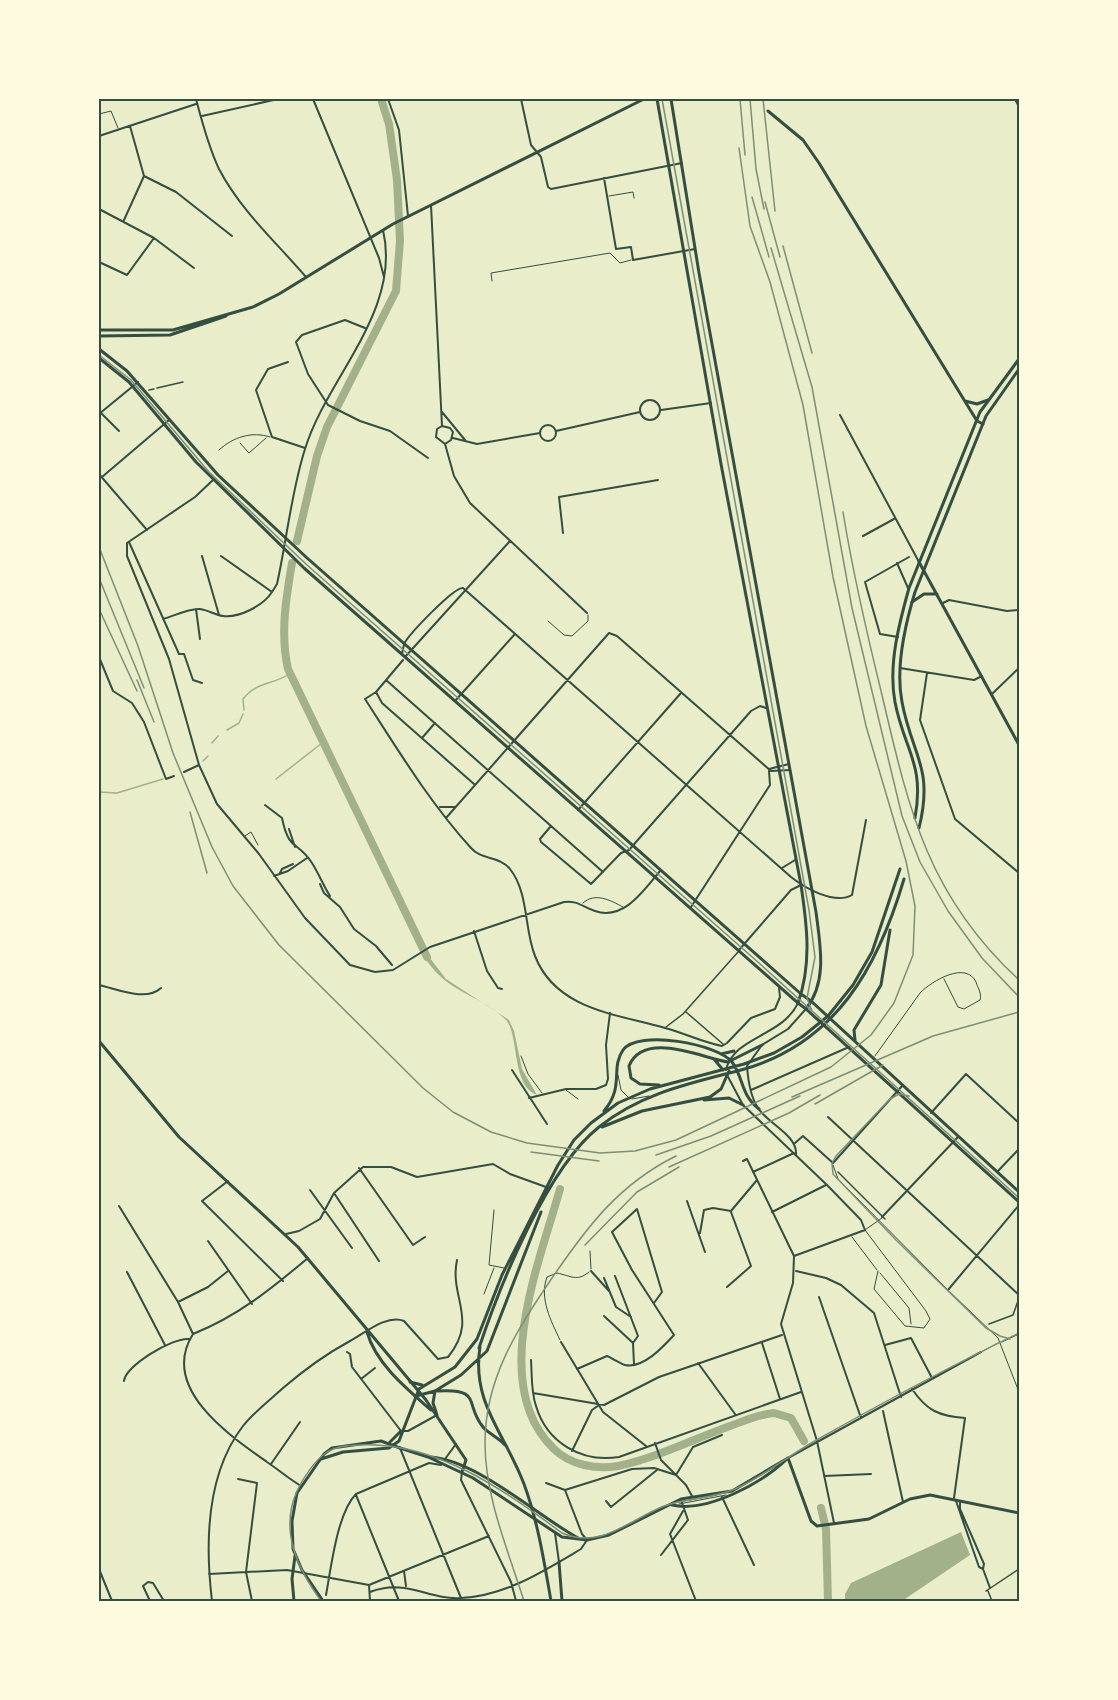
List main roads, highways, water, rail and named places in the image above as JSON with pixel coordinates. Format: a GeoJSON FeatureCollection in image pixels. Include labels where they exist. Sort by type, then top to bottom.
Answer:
{"type":"FeatureCollection","features":[{"type":"Feature","properties":{"kind":"main road"},"geometry":{"type":"LineString","coordinates":[[99,330],[173,330],[229,315],[267,301],[403,218],[644,99]]}},
{"type":"Feature","properties":{"kind":"main road"},"geometry":{"type":"LineString","coordinates":[[657,99],[801,885],[808,949],[798,1003]]}},
{"type":"Feature","properties":{"kind":"main road"},"geometry":{"type":"LineString","coordinates":[[671,99],[695,249],[813,893],[821,962],[819,981],[806,1009]]}},
{"type":"Feature","properties":{"kind":"main road"},"geometry":{"type":"LineString","coordinates":[[768,111],[803,140],[819,162],[976,421],[983,424]]}},
{"type":"Feature","properties":{"kind":"main road"},"geometry":{"type":"LineString","coordinates":[[99,336],[170,335],[213,323],[229,315]]}},
{"type":"Feature","properties":{"kind":"main road"},"geometry":{"type":"LineString","coordinates":[[99,349],[138,382],[218,475],[285,537],[411,652],[855,1040],[931,1113],[1019,1192]]}},
{"type":"Feature","properties":{"kind":"main road"},"geometry":{"type":"LineString","coordinates":[[99,358],[133,386],[213,479],[304,568],[738,952],[849,1047],[1019,1203]]}},
{"type":"Feature","properties":{"kind":"main road"},"geometry":{"type":"LineString","coordinates":[[915,818],[918,776],[898,714],[893,687],[898,637],[909,588],[976,421],[988,400],[1019,359]]}},
{"type":"Feature","properties":{"kind":"main road"},"geometry":{"type":"LineString","coordinates":[[919,828],[925,803],[924,775],[902,703],[900,668],[912,602],[992,404],[1019,369]]}},
{"type":"Feature","properties":{"kind":"main road"},"geometry":{"type":"LineString","coordinates":[[965,401],[978,404],[988,400]]}},
{"type":"Feature","properties":{"kind":"main road"},"geometry":{"type":"LineString","coordinates":[[919,562],[939,594],[1019,745]]}},
{"type":"Feature","properties":{"kind":"main road"},"geometry":{"type":"LineString","coordinates":[[912,602],[932,592],[939,594]]}},
{"type":"Feature","properties":{"kind":"main road"},"geometry":{"type":"LineString","coordinates":[[839,1007],[862,972],[877,941],[900,869]]}},
{"type":"Feature","properties":{"kind":"main road"},"geometry":{"type":"LineString","coordinates":[[479,1348],[503,1280],[569,1157],[592,1132],[616,1115],[654,1095],[701,1077],[774,1055],[812,1035],[839,1007],[867,971],[890,924],[904,879]]}},
{"type":"Feature","properties":{"kind":"main road"},"geometry":{"type":"LineString","coordinates":[[855,1040],[854,1030],[875,999],[882,981],[890,924]]}},
{"type":"Feature","properties":{"kind":"main road"},"geometry":{"type":"LineString","coordinates":[[400,1448],[401,1431],[418,1391],[424,1385],[447,1373],[468,1353],[477,1339],[506,1269],[546,1187],[570,1144],[599,1116],[615,1095],[618,1070],[624,1049],[642,1039],[666,1040],[720,1053],[734,1051]]}},
{"type":"Feature","properties":{"kind":"main road"},"geometry":{"type":"LineString","coordinates":[[99,1041],[166,1123],[308,1258],[437,1415],[466,1460],[462,1473]]}},
{"type":"Feature","properties":{"kind":"main road"},"geometry":{"type":"LineString","coordinates":[[701,1077],[644,1085],[634,1081],[628,1069],[633,1058],[646,1051],[664,1048],[684,1050],[730,1061],[762,1045]]}},
{"type":"Feature","properties":{"kind":"main road"},"geometry":{"type":"LineString","coordinates":[[720,1053],[730,1061],[744,1094],[759,1110]]}},
{"type":"Feature","properties":{"kind":"main road"},"geometry":{"type":"LineString","coordinates":[[711,1057],[727,1077]]}},
{"type":"Feature","properties":{"kind":"main road"},"geometry":{"type":"LineString","coordinates":[[697,1101],[717,1093],[727,1077],[730,1061]]}},
{"type":"Feature","properties":{"kind":"main road"},"geometry":{"type":"LineString","coordinates":[[599,1116],[629,1098],[664,1084]]}},
{"type":"Feature","properties":{"kind":"main road"},"geometry":{"type":"LineString","coordinates":[[592,1132],[636,1113],[697,1101],[729,1098],[743,1105]]}},
{"type":"Feature","properties":{"kind":"main road"},"geometry":{"type":"LineString","coordinates":[[437,1415],[433,1403],[435,1391],[470,1369],[484,1355],[504,1311],[550,1191]]}},
{"type":"Feature","properties":{"kind":"main road"},"geometry":{"type":"LineString","coordinates":[[488,1310],[477,1365],[480,1390],[487,1411],[510,1451],[524,1483],[540,1536],[551,1601]]}},
{"type":"Feature","properties":{"kind":"main road"},"geometry":{"type":"LineString","coordinates":[[367,1331],[378,1355],[437,1415]]}},
{"type":"Feature","properties":{"kind":"main road"},"geometry":{"type":"LineString","coordinates":[[410,1382],[424,1385]]}},
{"type":"Feature","properties":{"kind":"main road"},"geometry":{"type":"LineString","coordinates":[[416,1396],[435,1391],[459,1391],[471,1400],[483,1427],[500,1438],[510,1451]]}},
{"type":"Feature","properties":{"kind":"main road"},"geometry":{"type":"LineString","coordinates":[[388,1442],[401,1431]]}},
{"type":"Feature","properties":{"kind":"main road"},"geometry":{"type":"LineString","coordinates":[[389,1448],[399,1441]]}},
{"type":"Feature","properties":{"kind":"main road"},"geometry":{"type":"LineString","coordinates":[[323,1601],[304,1573],[295,1554],[292,1541],[293,1511],[301,1486],[328,1450],[338,1445],[388,1442],[428,1457],[445,1459],[464,1467],[580,1540]]}},
{"type":"Feature","properties":{"kind":"main road"},"geometry":{"type":"LineString","coordinates":[[321,1459],[343,1452],[400,1448]]}},
{"type":"Feature","properties":{"kind":"main road"},"geometry":{"type":"LineString","coordinates":[[428,1457],[462,1473],[555,1533],[566,1538],[580,1540],[609,1535],[674,1504],[730,1493],[788,1458],[811,1521],[820,1526],[869,1519],[903,1502],[930,1496],[957,1499],[1019,1513]]}},
{"type":"Feature","properties":{"kind":"main road"},"geometry":{"type":"LineString","coordinates":[[674,1504],[682,1504],[692,1496],[730,1493]]}},
{"type":"Feature","properties":{"kind":"main road"},"geometry":{"type":"LineString","coordinates":[[294,1601],[295,1554]]}},
{"type":"Feature","properties":{"kind":"main road"},"geometry":{"type":"LineString","coordinates":[[559,1562],[562,1601]]}},
{"type":"Feature","properties":{"kind":"waterway"},"geometry":{"type":"LineString","coordinates":[[297,541],[317,456],[327,427],[396,291],[400,241],[397,180],[389,124],[381,99]]}},
{"type":"Feature","properties":{"kind":"waterway"},"geometry":{"type":"LineString","coordinates":[[292,563],[284,629],[288,669],[427,957]]}},
{"type":"Feature","properties":{"kind":"waterway"},"geometry":{"type":"LineString","coordinates":[[244,710],[243,699],[248,693],[291,673]]}},
{"type":"Feature","properties":{"kind":"waterway"},"geometry":{"type":"LineString","coordinates":[[227,730],[239,723],[243,714]]}},
{"type":"Feature","properties":{"kind":"waterway"},"geometry":{"type":"LineString","coordinates":[[212,743],[218,736]]}},
{"type":"Feature","properties":{"kind":"waterway"},"geometry":{"type":"LineString","coordinates":[[276,779],[322,743]]}},
{"type":"Feature","properties":{"kind":"waterway"},"geometry":{"type":"LineString","coordinates":[[203,761],[208,756]]}},
{"type":"Feature","properties":{"kind":"waterway"},"geometry":{"type":"LineString","coordinates":[[99,792],[117,793],[163,779]]}},
{"type":"Feature","properties":{"kind":"waterway"},"geometry":{"type":"LineString","coordinates":[[560,1189],[531,1288],[524,1324],[521,1359],[524,1392],[534,1423],[554,1449],[568,1459],[584,1465],[618,1466],[661,1453],[752,1418],[774,1413],[791,1418],[804,1441]]}},
{"type":"Feature","properties":{"kind":"waterway"},"geometry":{"type":"LineString","coordinates":[[821,1508],[826,1529],[828,1601]]}},
{"type":"Feature","properties":{"kind":"tram line"},"geometry":{"type":"LineString","coordinates":[[662,99],[809,910],[815,957],[807,998],[812,1011]]}},
{"type":"Feature","properties":{"kind":"tram line"},"geometry":{"type":"LineString","coordinates":[[99,355],[131,380],[209,472],[307,565],[759,963],[1019,1198]]}},
{"type":"Feature","properties":{"kind":"tram line"},"geometry":{"type":"LineString","coordinates":[[909,1096],[899,1094],[890,1099],[836,1156],[832,1163],[833,1174],[896,1240],[986,1328],[1010,1339]]}},
{"type":"Feature","properties":{"kind":"tram line"},"geometry":{"type":"LineString","coordinates":[[321,1601],[299,1563],[294,1549],[290,1521],[297,1491],[310,1470],[327,1452],[358,1445],[386,1446],[441,1459],[492,1485],[562,1533],[589,1538],[602,1536],[664,1506],[735,1489],[813,1442],[941,1372],[1019,1333]]}},
{"type":"Feature","properties":{"kind":"railway"},"geometry":{"type":"LineString","coordinates":[[740,99],[745,155]]}},
{"type":"Feature","properties":{"kind":"railway"},"geometry":{"type":"LineString","coordinates":[[750,99],[756,169],[764,209]]}},
{"type":"Feature","properties":{"kind":"railway"},"geometry":{"type":"LineString","coordinates":[[763,99],[775,211]]}},
{"type":"Feature","properties":{"kind":"railway"},"geometry":{"type":"LineString","coordinates":[[99,547],[138,646],[173,753],[212,847],[233,886],[279,945],[423,1088],[453,1112],[491,1132],[527,1143],[600,1153],[635,1151],[676,1140],[831,1067],[871,1035],[894,1003],[913,955],[915,906],[906,861],[866,726],[833,577],[803,405],[770,282],[750,226],[739,148]]}},
{"type":"Feature","properties":{"kind":"railway"},"geometry":{"type":"LineString","coordinates":[[752,197],[769,257]]}},
{"type":"Feature","properties":{"kind":"railway"},"geometry":{"type":"LineString","coordinates":[[765,202],[780,257]]}},
{"type":"Feature","properties":{"kind":"railway"},"geometry":{"type":"LineString","coordinates":[[783,246],[812,353]]}},
{"type":"Feature","properties":{"kind":"railway"},"geometry":{"type":"LineString","coordinates":[[771,248],[812,387],[852,608],[902,816],[920,862],[948,911],[982,958],[1019,997]]}},
{"type":"Feature","properties":{"kind":"railway"},"geometry":{"type":"LineString","coordinates":[[843,512],[861,604],[892,737],[913,814],[926,850],[963,916],[988,948],[1019,980]]}},
{"type":"Feature","properties":{"kind":"railway"},"geometry":{"type":"LineString","coordinates":[[99,578],[144,688]]}},
{"type":"Feature","properties":{"kind":"railway"},"geometry":{"type":"LineString","coordinates":[[99,609],[137,691]]}},
{"type":"Feature","properties":{"kind":"railway"},"geometry":{"type":"LineString","coordinates":[[137,680],[154,722]]}},
{"type":"Feature","properties":{"kind":"railway"},"geometry":{"type":"LineString","coordinates":[[190,812],[207,873]]}},
{"type":"Feature","properties":{"kind":"railway"},"geometry":{"type":"LineString","coordinates":[[792,1097],[933,1036],[1019,1012]]}},
{"type":"Feature","properties":{"kind":"railway"},"geometry":{"type":"LineString","coordinates":[[815,1104],[883,1065]]}},
{"type":"Feature","properties":{"kind":"railway"},"geometry":{"type":"LineString","coordinates":[[669,1167],[789,1113],[820,1095]]}},
{"type":"Feature","properties":{"kind":"railway"},"geometry":{"type":"LineString","coordinates":[[656,1155],[711,1136],[800,1096]]}},
{"type":"Feature","properties":{"kind":"railway"},"geometry":{"type":"LineString","coordinates":[[531,1152],[599,1161]]}},
{"type":"Feature","properties":{"kind":"railway"},"geometry":{"type":"LineString","coordinates":[[524,1601],[498,1523],[486,1463],[486,1419],[497,1376],[515,1336],[565,1259],[592,1224],[621,1193],[656,1167],[676,1156]]}},
{"type":"Feature","properties":{"kind":"railway"},"geometry":{"type":"LineString","coordinates":[[585,1245],[637,1192],[679,1167]]}}]}
